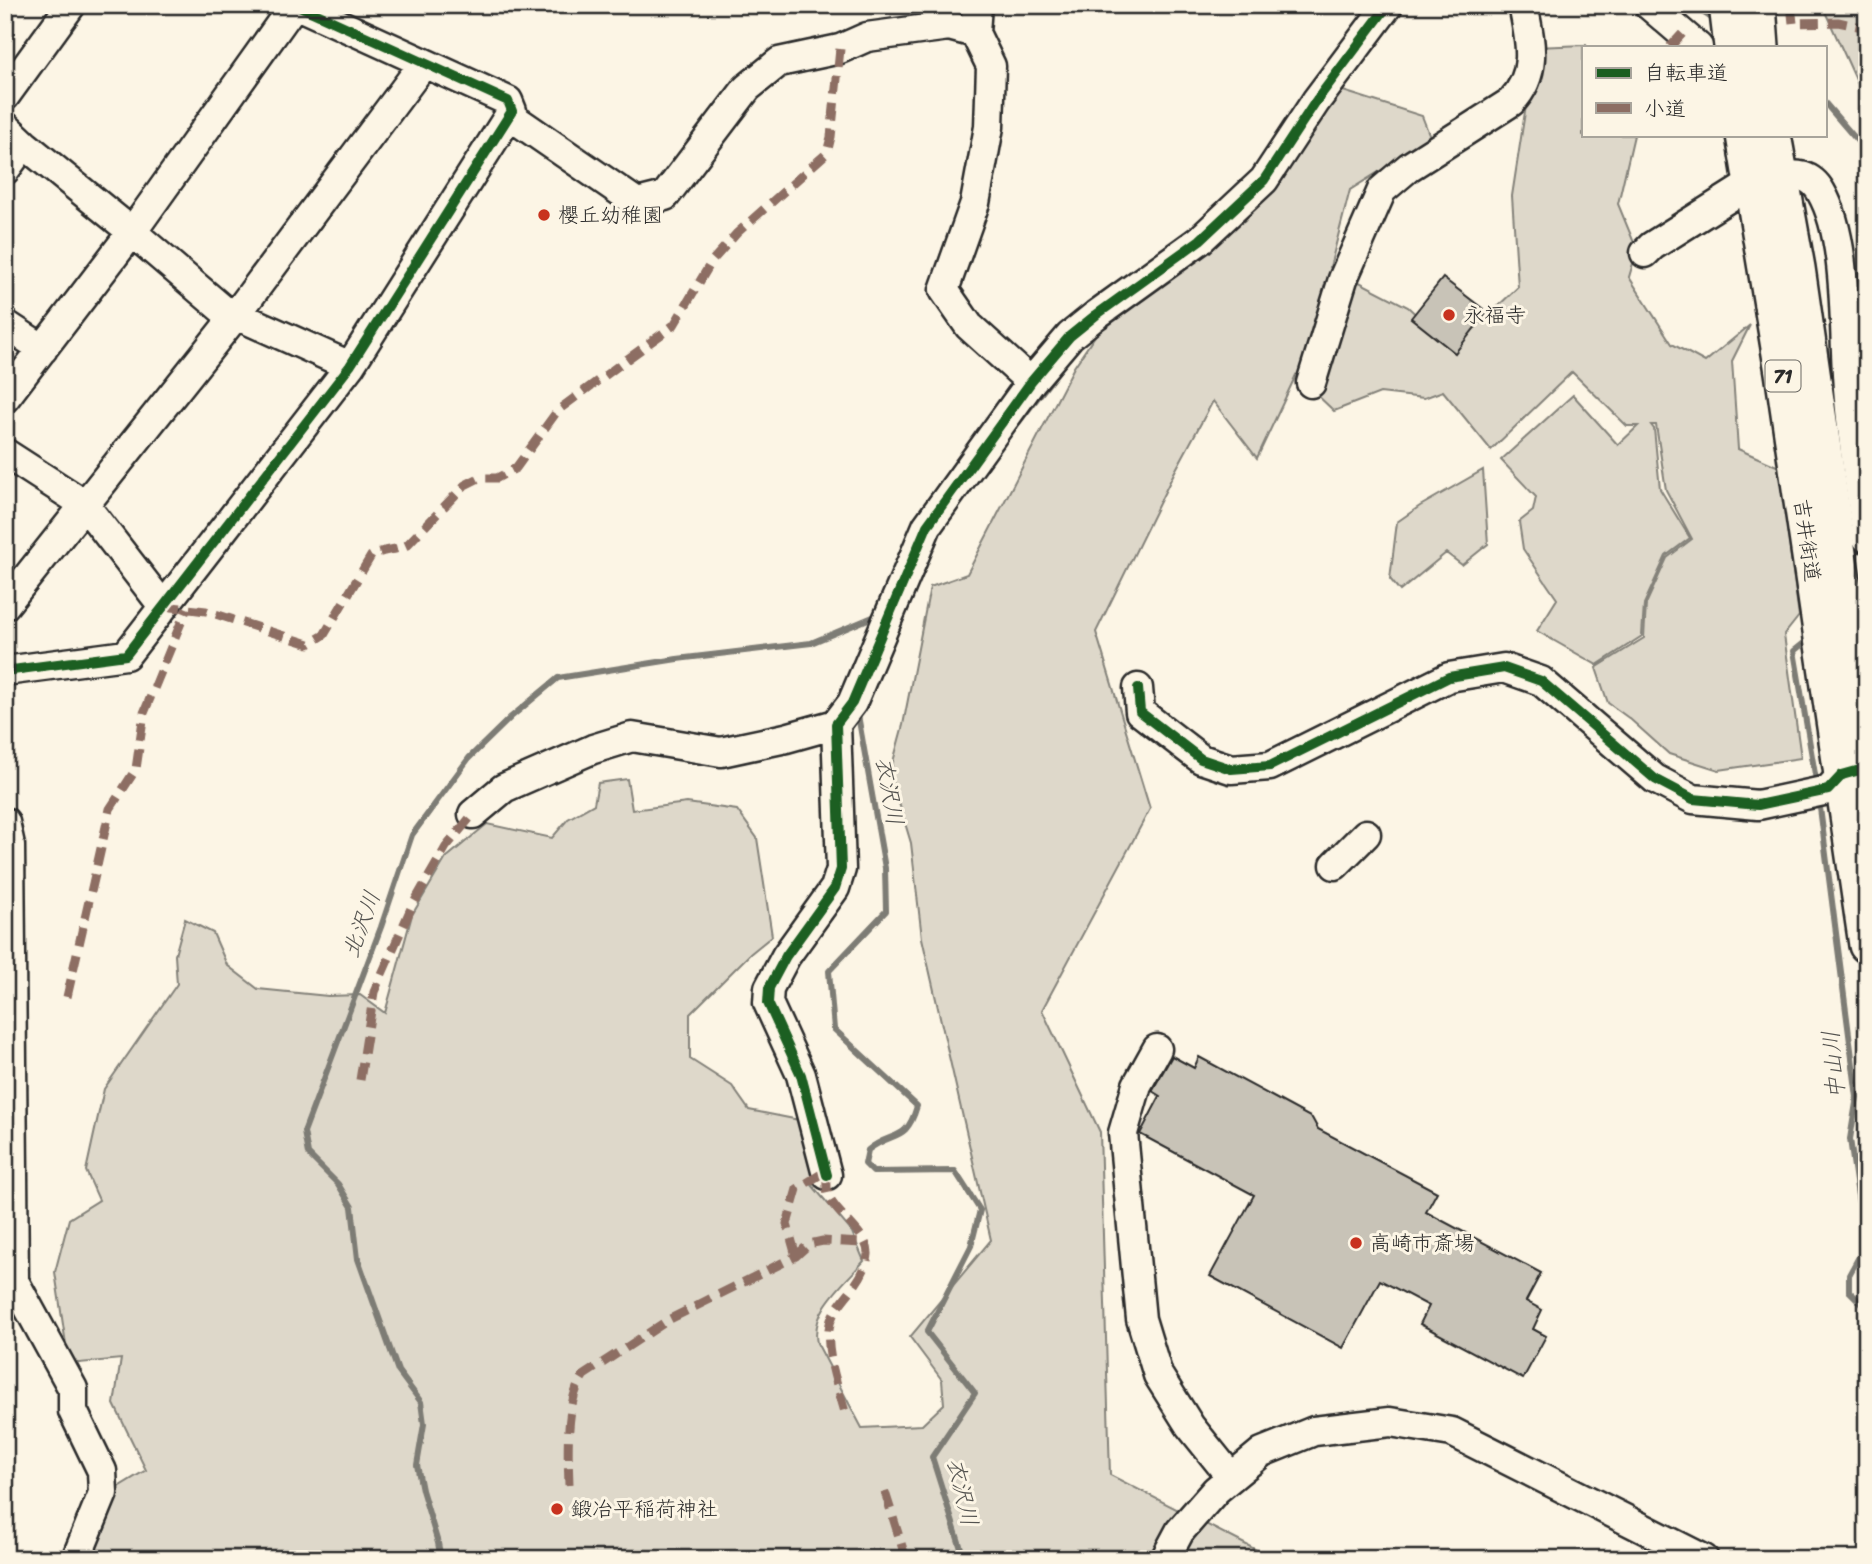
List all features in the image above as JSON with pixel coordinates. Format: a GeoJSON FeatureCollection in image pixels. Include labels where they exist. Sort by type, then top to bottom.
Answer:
{"type":"FeatureCollection","features":[{"type":"Feature","properties":{"kind":"main road","name":"吉井街道"},"geometry":{"type":"LineString","coordinates":[[1744,136],[1766,179],[1797,268],[1833,620],[1841,777],[1867,945]]}},
{"type":"Feature","properties":{"kind":"main road","name":"吉井街道"},"geometry":{"type":"LineString","coordinates":[[1766,179],[1773,136]]}},
{"type":"Feature","properties":{"kind":"street"},"geometry":{"type":"LineString","coordinates":[[5,96],[71,5]]}},
{"type":"Feature","properties":{"kind":"street"},"geometry":{"type":"LineString","coordinates":[[5,398],[132,232],[296,5],[508,101],[512,111],[350,366],[126,654],[5,671]]}},
{"type":"Feature","properties":{"kind":"street"},"geometry":{"type":"LineString","coordinates":[[473,814],[504,788],[593,748],[632,737],[721,751],[786,738],[836,724],[852,703],[927,526],[1031,382],[1070,336],[1200,240],[1264,180],[1316,101],[1388,5]]}},
{"type":"Feature","properties":{"kind":"street"},"geometry":{"type":"LineString","coordinates":[[1311,383],[1343,279],[1382,190],[1409,167],[1511,102],[1520,92],[1528,71],[1532,47],[1523,5]]}},
{"type":"Feature","properties":{"kind":"street"},"geometry":{"type":"LineString","coordinates":[[1649,5],[1697,46]]}},
{"type":"Feature","properties":{"kind":"street"},"geometry":{"type":"LineString","coordinates":[[509,115],[638,203],[665,196],[747,88],[779,62],[840,49],[867,37],[949,26],[976,19],[991,66],[989,127],[975,203],[944,290],[968,326],[1031,382]]}},
{"type":"Feature","properties":{"kind":"street"},"geometry":{"type":"LineString","coordinates":[[5,605],[235,316],[424,62]]}},
{"type":"Feature","properties":{"kind":"street"},"geometry":{"type":"LineString","coordinates":[[5,170],[14,135],[221,308],[350,366]]}},
{"type":"Feature","properties":{"kind":"street"},"geometry":{"type":"LineString","coordinates":[[1645,253],[1652,246],[1766,179],[1800,174],[1821,190],[1836,238],[1848,390],[1867,538]]}},
{"type":"Feature","properties":{"kind":"street"},"geometry":{"type":"LineString","coordinates":[[5,324],[43,349]]}},
{"type":"Feature","properties":{"kind":"street"},"geometry":{"type":"LineString","coordinates":[[5,453],[84,504],[163,606]]}},
{"type":"Feature","properties":{"kind":"street"},"geometry":{"type":"LineString","coordinates":[[1138,688],[1140,712],[1201,759],[1231,769],[1270,766],[1449,677],[1503,668],[1541,681],[1654,779],[1693,799],[1758,805],[1841,777]]}},
{"type":"Feature","properties":{"kind":"street"},"geometry":{"type":"LineString","coordinates":[[827,1175],[801,1075],[768,1003],[769,988],[786,956],[835,888],[841,869],[836,724]]}},
{"type":"Feature","properties":{"kind":"street"},"geometry":{"type":"LineString","coordinates":[[5,822],[10,845],[14,1280],[73,1389],[73,1411],[102,1471],[103,1493],[76,1559]]}},
{"type":"Feature","properties":{"kind":"street"},"geometry":{"type":"LineString","coordinates":[[1335,864],[1366,834]]}},
{"type":"Feature","properties":{"kind":"street"},"geometry":{"type":"LineString","coordinates":[[1157,1049],[1137,1085],[1123,1133],[1141,1319],[1158,1376],[1190,1426],[1231,1477]]}},
{"type":"Feature","properties":{"kind":"street"},"geometry":{"type":"LineString","coordinates":[[1165,1559],[1180,1531],[1216,1490],[1262,1452],[1314,1431],[1390,1422],[1452,1432],[1703,1559]]}},
{"type":"Feature","properties":{"kind":"shaded area"},"geometry":{"type":"Polygon","coordinates":[[[1822,5],[1867,5],[1867,104],[1822,5]]]}},
{"type":"Feature","properties":{"kind":"shaded area"},"geometry":{"type":"Polygon","coordinates":[[[1586,45],[1582,46],[1582,136],[1634,136],[1618,204],[1637,250],[1629,277],[1672,344],[1705,362],[1750,325],[1732,361],[1738,449],[1779,467],[1799,616],[1784,635],[1801,758],[1719,770],[1669,754],[1608,703],[1596,668],[1644,638],[1646,604],[1667,558],[1692,539],[1666,490],[1656,425],[1651,425],[1654,429],[1660,489],[1690,538],[1666,556],[1644,604],[1642,636],[1597,665],[1537,631],[1557,599],[1523,549],[1519,522],[1533,511],[1536,497],[1501,460],[1573,395],[1618,445],[1638,426],[1627,426],[1572,372],[1491,450],[1443,391],[1424,398],[1380,393],[1334,411],[1296,375],[1257,458],[1213,401],[1174,473],[1096,632],[1150,809],[1042,1010],[1100,1132],[1110,1475],[1274,1559],[79,1559],[110,1492],[146,1470],[114,1404],[121,1359],[69,1364],[55,1272],[69,1219],[99,1200],[86,1171],[104,1089],[177,984],[175,955],[185,919],[213,933],[227,965],[258,989],[328,996],[360,995],[385,1013],[412,915],[446,858],[487,824],[552,838],[568,819],[594,804],[598,783],[627,779],[632,810],[687,803],[737,810],[757,838],[772,936],[750,954],[690,1014],[690,1059],[732,1086],[749,1110],[799,1120],[830,1136],[812,1185],[852,1232],[864,1261],[830,1298],[819,1320],[817,1343],[862,1428],[922,1425],[944,1404],[942,1380],[910,1337],[991,1240],[922,938],[911,843],[890,773],[903,725],[930,587],[967,574],[1074,367],[1101,327],[1245,220],[1340,90],[1422,116],[1431,139],[1350,190],[1330,267],[1408,307],[1453,349],[1518,287],[1512,196],[1535,47],[1586,45]]]}},
{"type":"Feature","properties":{"kind":"shaded area"},"geometry":{"type":"Polygon","coordinates":[[[1483,470],[1488,544],[1462,565],[1446,553],[1400,591],[1390,579],[1397,522],[1483,470]]]}},
{"type":"Feature","properties":{"kind":"building","name":"永福寺"},"geometry":{"type":"Polygon","coordinates":[[[1443,278],[1487,312],[1455,353],[1411,318],[1443,278]]]}},
{"type":"Feature","properties":{"kind":"building","name":"高崎市斎場"},"geometry":{"type":"Polygon","coordinates":[[[1172,1056],[1194,1068],[1199,1057],[1312,1118],[1318,1129],[1437,1192],[1426,1212],[1541,1273],[1526,1301],[1542,1310],[1533,1329],[1546,1336],[1523,1379],[1420,1324],[1429,1306],[1380,1280],[1343,1348],[1210,1276],[1254,1195],[1140,1134],[1160,1096],[1152,1091],[1172,1056]]]}},
{"type":"Feature","properties":{"kind":"waterway","name":"中山川"},"geometry":{"type":"LineString","coordinates":[[1692,5],[1716,21]]}},
{"type":"Feature","properties":{"kind":"waterway","name":"中山川"},"geometry":{"type":"LineString","coordinates":[[1826,104],[1867,152]]}},
{"type":"Feature","properties":{"kind":"waterway","name":"衣沢川"},"geometry":{"type":"LineString","coordinates":[[1019,422],[1066,361]]}},
{"type":"Feature","properties":{"kind":"waterway","name":"中山川"},"geometry":{"type":"LineString","coordinates":[[1857,601],[1867,593]]}},
{"type":"Feature","properties":{"kind":"waterway","name":"北沢川"},"geometry":{"type":"LineString","coordinates":[[441,1559],[417,1465],[424,1424],[421,1402],[398,1371],[358,1259],[352,1207],[338,1184],[308,1154],[304,1132],[381,927],[412,835],[469,758],[511,717],[558,678],[677,659],[811,643],[880,614]]}},
{"type":"Feature","properties":{"kind":"waterway","name":"中山川"},"geometry":{"type":"LineString","coordinates":[[1810,638],[1794,651],[1817,786]]}},
{"type":"Feature","properties":{"kind":"waterway","name":"衣沢川"},"geometry":{"type":"LineString","coordinates":[[860,711],[858,715],[885,868],[886,911],[829,971],[834,1029],[917,1106],[913,1118],[903,1131],[868,1150],[865,1164],[873,1172],[955,1171],[980,1210],[971,1246],[927,1332],[975,1393],[932,1457],[963,1555],[961,1559]]}},
{"type":"Feature","properties":{"kind":"waterway","name":"中山川"},"geometry":{"type":"LineString","coordinates":[[1819,800],[1857,1097],[1850,1139],[1865,1246],[1849,1275],[1849,1291],[1867,1306]]}},
{"type":"Feature","properties":{"kind":"marked path"},"geometry":{"type":"LineString","coordinates":[[1791,5],[1793,23],[1838,22],[1867,28]]}},
{"type":"Feature","properties":{"kind":"marked path"},"geometry":{"type":"LineString","coordinates":[[1671,46],[1683,33]]}},
{"type":"Feature","properties":{"kind":"marked path"},"geometry":{"type":"LineString","coordinates":[[163,606],[206,611],[309,644],[324,635],[371,556],[407,545],[465,485],[479,478],[497,478],[516,468],[558,410],[674,325],[712,261],[737,233],[827,153],[840,49]]}},
{"type":"Feature","properties":{"kind":"marked path"},"geometry":{"type":"LineString","coordinates":[[67,997],[110,809],[136,769],[144,713],[187,608]]}},
{"type":"Feature","properties":{"kind":"marked path"},"geometry":{"type":"LineString","coordinates":[[360,1080],[374,992],[412,906],[446,847],[473,814]]}},
{"type":"Feature","properties":{"kind":"marked path"},"geometry":{"type":"LineString","coordinates":[[796,1256],[787,1224],[797,1189],[826,1171]]}},
{"type":"Feature","properties":{"kind":"marked path"},"geometry":{"type":"LineString","coordinates":[[827,1175],[829,1197],[863,1239],[868,1254],[863,1271],[833,1315],[830,1326],[832,1365],[846,1416]]}},
{"type":"Feature","properties":{"kind":"marked path"},"geometry":{"type":"LineString","coordinates":[[569,1485],[568,1443],[571,1412],[573,1398],[584,1375],[670,1319],[796,1256],[809,1244],[823,1241],[864,1243]]}},
{"type":"Feature","properties":{"kind":"marked path"},"geometry":{"type":"LineString","coordinates":[[885,1492],[906,1559]]}},
{"type":"Feature","properties":{"kind":"cycle path"},"geometry":{"type":"LineString","coordinates":[[5,671],[126,655],[350,366],[512,111],[508,101],[297,5]]}},
{"type":"Feature","properties":{"kind":"cycle path"},"geometry":{"type":"LineString","coordinates":[[827,1175],[801,1075],[768,1003],[769,988],[786,956],[835,888],[841,869],[836,724],[852,703],[927,526],[1031,382],[1070,336],[1200,240],[1264,180],[1316,101],[1388,5]]}},
{"type":"Feature","properties":{"kind":"cycle path"},"geometry":{"type":"LineString","coordinates":[[1138,688],[1140,712],[1201,759],[1231,769],[1270,766],[1449,677],[1504,668],[1541,681],[1655,779],[1693,799],[1758,805],[1828,790],[1842,775],[1867,768]]}},
{"type":"Feature","properties":{"kind":"place","name":"櫻丘幼稚園"},"geometry":{"type":"Point","coordinates":[544,215]}},
{"type":"Feature","properties":{"kind":"place","name":"永福寺"},"geometry":{"type":"Point","coordinates":[1449,315]}},
{"type":"Feature","properties":{"kind":"place","name":"高崎市斎場"},"geometry":{"type":"Point","coordinates":[1356,1243]}},
{"type":"Feature","properties":{"kind":"place","name":"鍛冶平稲荷神社"},"geometry":{"type":"Point","coordinates":[557,1509]}}]}
